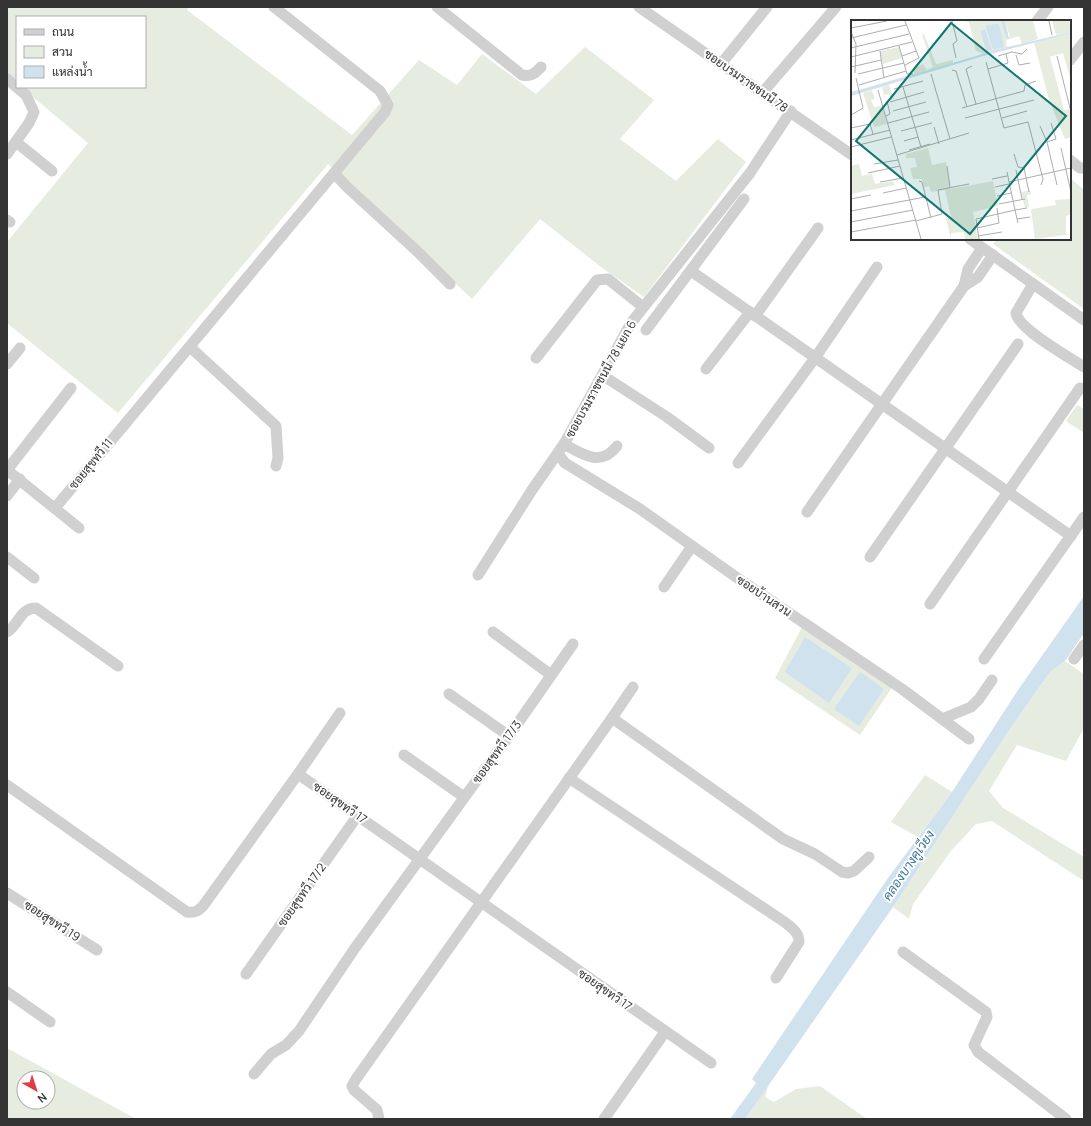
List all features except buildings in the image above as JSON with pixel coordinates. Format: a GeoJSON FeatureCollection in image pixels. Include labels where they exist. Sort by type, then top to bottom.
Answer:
{"type":"FeatureCollection","features":[{"type":"Feature","properties":{"kind":"street","name":"ซอยสุขทวี 11"},"geometry":{"type":"LineString","coordinates":[[56,508],[127,420],[190,347],[385,112],[388,105],[386,99],[380,91],[274,7]]}},
{"type":"Feature","properties":{"kind":"street"},"geometry":{"type":"LineString","coordinates":[[437,7],[522,75],[528,76],[534,74],[541,67]]}},
{"type":"Feature","properties":{"kind":"street"},"geometry":{"type":"LineString","coordinates":[[722,64],[767,7]]}},
{"type":"Feature","properties":{"kind":"street"},"geometry":{"type":"LineString","coordinates":[[763,92],[836,7]]}},
{"type":"Feature","properties":{"kind":"street"},"geometry":{"type":"LineString","coordinates":[[1038,20],[1048,7]]}},
{"type":"Feature","properties":{"kind":"street","name":"ซอยบรมราชชนนี 78"},"geometry":{"type":"LineString","coordinates":[[646,9],[851,154]]}},
{"type":"Feature","properties":{"kind":"street"},"geometry":{"type":"LineString","coordinates":[[1071,59],[1084,42]]}},
{"type":"Feature","properties":{"kind":"street"},"geometry":{"type":"LineString","coordinates":[[7,79],[16,87]]}},
{"type":"Feature","properties":{"kind":"street"},"geometry":{"type":"LineString","coordinates":[[7,154],[29,123],[34,112],[26,95],[18,88]]}},
{"type":"Feature","properties":{"kind":"street","name":"ซอยบรมราชชนนี 78 แยก 6"},"geometry":{"type":"LineString","coordinates":[[478,575],[532,490],[558,454],[622,338],[643,307],[750,173],[790,112]]}},
{"type":"Feature","properties":{"kind":"street"},"geometry":{"type":"LineString","coordinates":[[16,142],[52,171]]}},
{"type":"Feature","properties":{"kind":"street"},"geometry":{"type":"LineString","coordinates":[[1071,161],[1080,168],[1084,168]]}},
{"type":"Feature","properties":{"kind":"street"},"geometry":{"type":"LineString","coordinates":[[334,172],[347,187],[419,253],[450,284]]}},
{"type":"Feature","properties":{"kind":"street"},"geometry":{"type":"LineString","coordinates":[[646,330],[744,199]]}},
{"type":"Feature","properties":{"kind":"street"},"geometry":{"type":"LineString","coordinates":[[706,369],[752,314],[818,228]]}},
{"type":"Feature","properties":{"kind":"street"},"geometry":{"type":"LineString","coordinates":[[971,240],[1084,320]]}},
{"type":"Feature","properties":{"kind":"street"},"geometry":{"type":"LineString","coordinates":[[964,286],[968,269],[982,248]]}},
{"type":"Feature","properties":{"kind":"street"},"geometry":{"type":"LineString","coordinates":[[807,512],[883,405],[964,286],[978,276],[993,255]]}},
{"type":"Feature","properties":{"kind":"street"},"geometry":{"type":"LineString","coordinates":[[738,463],[815,358],[877,267]]}},
{"type":"Feature","properties":{"kind":"street"},"geometry":{"type":"LineString","coordinates":[[691,271],[1071,536]]}},
{"type":"Feature","properties":{"kind":"street"},"geometry":{"type":"LineString","coordinates":[[536,358],[597,280],[608,279],[643,307]]}},
{"type":"Feature","properties":{"kind":"street"},"geometry":{"type":"LineString","coordinates":[[1034,284],[1016,313],[1017,318],[1032,332],[1084,367]]}},
{"type":"Feature","properties":{"kind":"street"},"geometry":{"type":"LineString","coordinates":[[870,558],[1018,344]]}},
{"type":"Feature","properties":{"kind":"street"},"geometry":{"type":"LineString","coordinates":[[190,347],[276,426],[278,458],[276,466]]}},
{"type":"Feature","properties":{"kind":"street"},"geometry":{"type":"LineString","coordinates":[[7,364],[20,348]]}},
{"type":"Feature","properties":{"kind":"street"},"geometry":{"type":"LineString","coordinates":[[602,375],[667,417],[709,448]]}},
{"type":"Feature","properties":{"kind":"street"},"geometry":{"type":"LineString","coordinates":[[71,388],[7,470],[79,528]]}},
{"type":"Feature","properties":{"kind":"street"},"geometry":{"type":"LineString","coordinates":[[930,604],[1080,388]]}},
{"type":"Feature","properties":{"kind":"street"},"geometry":{"type":"LineString","coordinates":[[564,444],[582,455],[603,458],[611,454],[617,446]]}},
{"type":"Feature","properties":{"kind":"street","name":"ซอยบ้านสวน"},"geometry":{"type":"LineString","coordinates":[[558,454],[565,463],[640,509],[969,739]]}},
{"type":"Feature","properties":{"kind":"street"},"geometry":{"type":"LineString","coordinates":[[7,496],[20,479]]}},
{"type":"Feature","properties":{"kind":"street"},"geometry":{"type":"LineString","coordinates":[[984,659],[1084,517]]}},
{"type":"Feature","properties":{"kind":"street"},"geometry":{"type":"LineString","coordinates":[[664,587],[692,546]]}},
{"type":"Feature","properties":{"kind":"street"},"geometry":{"type":"LineString","coordinates":[[7,557],[34,578]]}},
{"type":"Feature","properties":{"kind":"street"},"geometry":{"type":"LineString","coordinates":[[7,632],[12,629],[24,611],[30,608],[36,608],[118,666]]}},
{"type":"Feature","properties":{"kind":"street"},"geometry":{"type":"LineString","coordinates":[[493,632],[551,675]]}},
{"type":"Feature","properties":{"kind":"street","name":"ซอยสุขทวี 17/3"},"geometry":{"type":"LineString","coordinates":[[254,1074],[271,1054],[286,1045],[299,1031],[355,948],[509,736],[573,644]]}},
{"type":"Feature","properties":{"kind":"street"},"geometry":{"type":"LineString","coordinates":[[1074,659],[1084,645]]}},
{"type":"Feature","properties":{"kind":"street"},"geometry":{"type":"LineString","coordinates":[[942,719],[971,707],[979,699],[992,680]]}},
{"type":"Feature","properties":{"kind":"street"},"geometry":{"type":"LineString","coordinates":[[379,1119],[377,1110],[354,1090],[352,1086],[633,687]]}},
{"type":"Feature","properties":{"kind":"street"},"geometry":{"type":"LineString","coordinates":[[449,694],[509,736]]}},
{"type":"Feature","properties":{"kind":"street"},"geometry":{"type":"LineString","coordinates":[[7,785],[187,912],[198,912],[298,774],[340,713]]}},
{"type":"Feature","properties":{"kind":"street"},"geometry":{"type":"LineString","coordinates":[[612,718],[696,776],[782,839],[815,854],[842,872],[848,873],[854,871],[869,857]]}},
{"type":"Feature","properties":{"kind":"street"},"geometry":{"type":"LineString","coordinates":[[404,755],[464,797]]}},
{"type":"Feature","properties":{"kind":"street","name":"ซอยสุขทวี 17"},"geometry":{"type":"LineString","coordinates":[[298,774],[711,1063]]}},
{"type":"Feature","properties":{"kind":"street"},"geometry":{"type":"LineString","coordinates":[[569,778],[796,931],[799,936],[799,942],[776,978]]}},
{"type":"Feature","properties":{"kind":"street","name":"ซอยสุขทวี 17/2"},"geometry":{"type":"LineString","coordinates":[[246,974],[358,815]]}},
{"type":"Feature","properties":{"kind":"street","name":"ซอยสุขทวี 19"},"geometry":{"type":"LineString","coordinates":[[7,893],[97,950]]}},
{"type":"Feature","properties":{"kind":"street"},"geometry":{"type":"LineString","coordinates":[[903,952],[986,1012],[987,1017],[974,1045],[975,1049],[983,1057],[1066,1119]]}},
{"type":"Feature","properties":{"kind":"street"},"geometry":{"type":"LineString","coordinates":[[7,992],[50,1022]]}},
{"type":"Feature","properties":{"kind":"street"},"geometry":{"type":"LineString","coordinates":[[604,1119],[665,1032]]}},
{"type":"Feature","properties":{"kind":"green space"},"geometry":{"type":"Polygon","coordinates":[[[7,7],[188,7],[187,10],[352,135],[419,60],[457,85],[482,54],[536,94],[585,47],[654,100],[620,139],[676,181],[718,139],[746,162],[644,297],[605,270],[540,219],[472,299],[328,164],[118,413],[7,323],[7,242],[88,143],[22,88],[146,88],[146,16],[16,16],[16,83],[7,76],[7,7]]]}},
{"type":"Feature","properties":{"kind":"green space"},"geometry":{"type":"Polygon","coordinates":[[[1071,179],[1084,190],[1084,309],[993,244],[996,240],[1071,240],[1071,179]]]}},
{"type":"Feature","properties":{"kind":"green space"},"geometry":{"type":"Polygon","coordinates":[[[1077,405],[1084,409],[1084,433],[1066,421],[1077,405]]]}},
{"type":"Feature","properties":{"kind":"green space"},"geometry":{"type":"Polygon","coordinates":[[[807,618],[897,680],[860,735],[775,678],[807,618]]]}},
{"type":"Feature","properties":{"kind":"green space"},"geometry":{"type":"Polygon","coordinates":[[[1065,661],[1084,674],[1084,728],[1066,761],[1017,745],[989,791],[1003,808],[1084,857],[1084,881],[992,821],[976,824],[951,851],[913,904],[909,919],[893,907],[1012,726],[1050,672],[1065,661]]]}},
{"type":"Feature","properties":{"kind":"green space"},"geometry":{"type":"Polygon","coordinates":[[[925,775],[952,792],[918,837],[891,822],[925,775]]]}},
{"type":"Feature","properties":{"kind":"green space"},"geometry":{"type":"Polygon","coordinates":[[[7,1048],[47,1070],[16,1070],[16,1110],[56,1110],[56,1075],[136,1119],[7,1119],[7,1048]]]}},
{"type":"Feature","properties":{"kind":"green space"},"geometry":{"type":"Polygon","coordinates":[[[769,1083],[765,1097],[774,1102],[796,1089],[820,1086],[867,1119],[745,1119],[769,1083]]]}},
{"type":"Feature","properties":{"kind":"water","name":"คลองบางคูเวียง"},"geometry":{"type":"Polygon","coordinates":[[[1084,596],[1084,633],[1065,661],[1050,672],[1012,726],[893,907],[745,1119],[730,1119],[756,1083],[752,1079],[888,878],[952,792],[1018,690],[1084,596]]]}},
{"type":"Feature","properties":{"kind":"water"},"geometry":{"type":"Polygon","coordinates":[[[805,637],[852,668],[829,703],[785,672],[805,637]]]}},
{"type":"Feature","properties":{"kind":"water"},"geometry":{"type":"Polygon","coordinates":[[[860,672],[884,689],[859,726],[834,709],[860,672]]]}}]}
